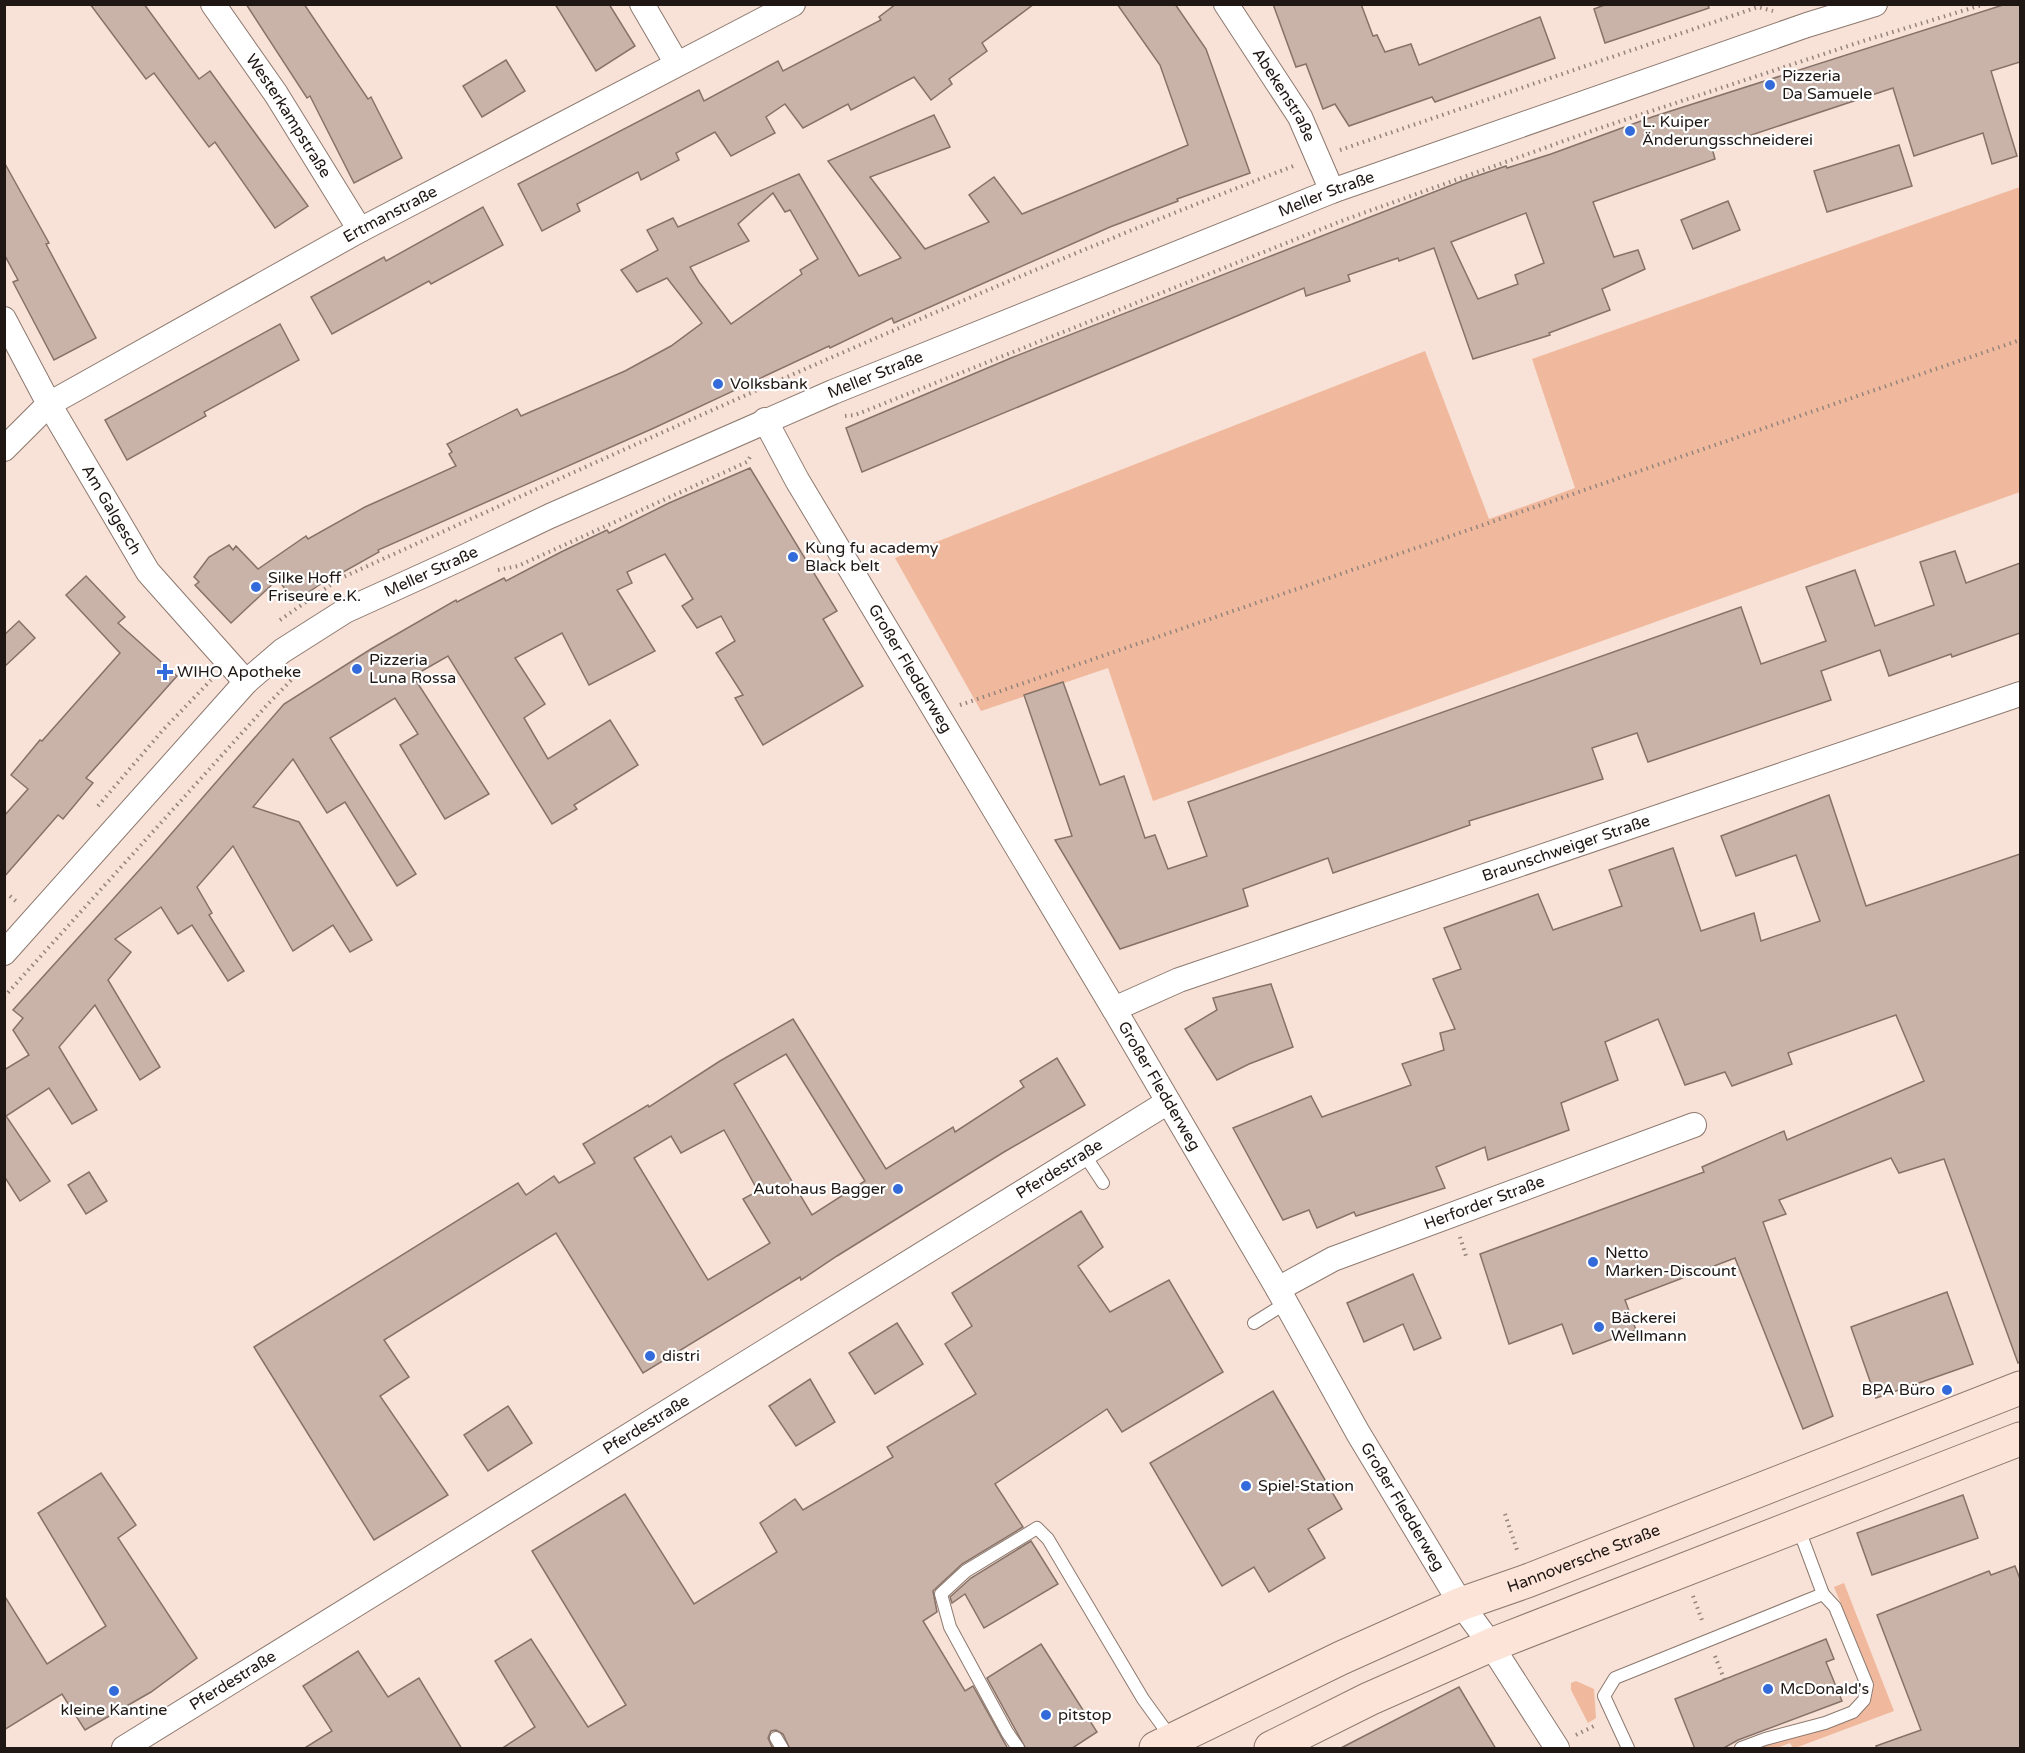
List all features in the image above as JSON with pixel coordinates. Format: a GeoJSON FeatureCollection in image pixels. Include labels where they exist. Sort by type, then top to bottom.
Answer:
{"type":"FeatureCollection","features":[{"type":"Feature","properties":{"kind":"main road","name":"Hannoversche Straße"},"geometry":{"type":"LineString","coordinates":[[1164,1744],[1341,1658],[1461,1604],[1527,1581],[2020,1388]]}},
{"type":"Feature","properties":{"kind":"main road"},"geometry":{"type":"LineString","coordinates":[[1271,1749],[1369,1699],[1491,1645],[2020,1439]]}},
{"type":"Feature","properties":{"kind":"street","name":"Westerkampstraße"},"geometry":{"type":"LineString","coordinates":[[213,4],[276,94],[360,230]]}},
{"type":"Feature","properties":{"kind":"street"},"geometry":{"type":"LineString","coordinates":[[642,4],[677,64]]}},
{"type":"Feature","properties":{"kind":"street","name":"Ertmanstraße"},"geometry":{"type":"LineString","coordinates":[[4,449],[49,404],[360,230],[793,4]]}},
{"type":"Feature","properties":{"kind":"street","name":"Abekenstraße"},"geometry":{"type":"LineString","coordinates":[[1226,4],[1300,117],[1332,191]]}},
{"type":"Feature","properties":{"kind":"street","name":"Meller Straße"},"geometry":{"type":"LineString","coordinates":[[4,953],[246,682],[282,651],[345,611],[765,420],[1332,191],[1807,25],[1875,4]]}},
{"type":"Feature","properties":{"kind":"street","name":"Am Galgesch"},"geometry":{"type":"LineString","coordinates":[[4,319],[49,404],[148,572],[246,682]]}},
{"type":"Feature","properties":{"kind":"street","name":"Großer Fledderweg"},"geometry":{"type":"LineString","coordinates":[[765,420],[797,480],[1114,1009],[1282,1296],[1358,1433],[1461,1604],[1491,1645],[1556,1747]]}},
{"type":"Feature","properties":{"kind":"street","name":"Braunschweiger Straße"},"geometry":{"type":"LineString","coordinates":[[1114,1009],[1190,976],[2020,694]]}},
{"type":"Feature","properties":{"kind":"street","name":"Pferdestraße"},"geometry":{"type":"LineString","coordinates":[[124,1749],[1168,1102]]}},
{"type":"Feature","properties":{"kind":"street","name":"Herforder Straße"},"geometry":{"type":"LineString","coordinates":[[1282,1296],[1333,1259],[1694,1125]]}},
{"type":"Feature","properties":{"kind":"lane"},"geometry":{"type":"LineString","coordinates":[[1084,1154],[1103,1183]]}},
{"type":"Feature","properties":{"kind":"lane"},"geometry":{"type":"LineString","coordinates":[[1254,1323],[1282,1296]]}},
{"type":"Feature","properties":{"kind":"lane"},"geometry":{"type":"LineString","coordinates":[[1741,1749],[1765,1739],[1825,1723],[1853,1712],[1864,1700],[1866,1685],[1835,1607],[1823,1594],[1798,1526]]}},
{"type":"Feature","properties":{"kind":"lane"},"geometry":{"type":"LineString","coordinates":[[1018,1749],[950,1627],[940,1594],[966,1571],[1037,1528],[1048,1539],[1143,1699],[1164,1744]]}},
{"type":"Feature","properties":{"kind":"lane"},"geometry":{"type":"LineString","coordinates":[[1628,1749],[1604,1696],[1615,1678],[1823,1594]]}},
{"type":"Feature","properties":{"kind":"path"},"geometry":{"type":"LineString","coordinates":[[855,415],[1344,219],[1700,94],[1985,4]]}},
{"type":"Feature","properties":{"kind":"path"},"geometry":{"type":"LineString","coordinates":[[936,713],[2020,339]]}},
{"type":"Feature","properties":{"kind":"path"},"geometry":{"type":"LineString","coordinates":[[489,573],[518,566],[747,462]]}},
{"type":"Feature","properties":{"kind":"path"},"geometry":{"type":"LineString","coordinates":[[4,997],[299,672]]}},
{"type":"Feature","properties":{"kind":"path"},"geometry":{"type":"LineString","coordinates":[[10,896],[18,903]]}},
{"type":"Feature","properties":{"kind":"path"},"geometry":{"type":"LineString","coordinates":[[1505,1514],[1527,1581]]}},
{"type":"Feature","properties":{"kind":"path"},"geometry":{"type":"LineString","coordinates":[[1556,1747],[1613,1716]]}},
{"type":"Feature","properties":{"kind":"shaded area"},"geometry":{"type":"Polygon","coordinates":[[[2020,187],[2020,492],[1153,801],[1108,668],[981,711],[895,558],[1425,351],[1489,519],[1575,488],[1532,359],[2020,187]]]}},
{"type":"Feature","properties":{"kind":"shaded area"},"geometry":{"type":"Polygon","coordinates":[[[1844,1583],[1894,1711],[1795,1748],[1790,1743],[1777,1748],[1757,1748],[1856,1717],[1870,1703],[1874,1684],[1834,1587],[1844,1583]]]}},
{"type":"Feature","properties":{"kind":"shaded area"},"geometry":{"type":"Polygon","coordinates":[[[1576,1681],[1594,1689],[1596,1718],[1588,1723],[1571,1690],[1571,1683],[1576,1681]]]}},
{"type":"Feature","properties":{"kind":"building"},"geometry":{"type":"Polygon","coordinates":[[[90,4],[144,4],[199,79],[210,71],[308,206],[275,228],[215,142],[209,147],[154,73],[146,79],[90,4]]]}},
{"type":"Feature","properties":{"kind":"building"},"geometry":{"type":"Polygon","coordinates":[[[246,4],[304,4],[368,99],[371,97],[402,158],[354,183],[310,96],[307,98],[246,4]]]}},
{"type":"Feature","properties":{"kind":"building"},"geometry":{"type":"Polygon","coordinates":[[[555,4],[609,4],[635,46],[596,71],[555,4]]]}},
{"type":"Feature","properties":{"kind":"building"},"geometry":{"type":"Polygon","coordinates":[[[896,4],[1034,4],[982,43],[987,51],[949,79],[952,84],[931,100],[914,77],[851,110],[848,104],[803,128],[785,104],[766,117],[775,133],[731,156],[715,132],[676,153],[679,160],[641,180],[638,172],[577,204],[580,211],[542,231],[518,184],[699,90],[704,101],[778,61],[783,71],[881,20],[879,17],[896,4]]]}},
{"type":"Feature","properties":{"kind":"building"},"geometry":{"type":"Polygon","coordinates":[[[1117,4],[1175,4],[1206,49],[1250,173],[1177,199],[1178,201],[1110,227],[894,323],[892,318],[830,348],[829,346],[654,428],[378,550],[379,552],[338,575],[337,573],[294,602],[278,579],[231,623],[195,585],[199,582],[194,577],[209,557],[229,545],[233,550],[236,546],[258,569],[306,536],[308,539],[365,507],[456,466],[449,454],[452,452],[447,444],[517,409],[521,416],[625,371],[671,346],[702,323],[667,278],[637,292],[621,270],[658,250],[647,230],[673,218],[678,227],[799,174],[859,276],[901,258],[828,161],[934,115],[950,147],[870,177],[925,249],[989,222],[969,195],[994,177],[1022,214],[1188,145],[1160,65],[1117,4]],[[773,193],[738,224],[749,241],[690,267],[731,324],[802,274],[800,270],[818,259],[790,210],[785,212],[773,193]]]}},
{"type":"Feature","properties":{"kind":"building"},"geometry":{"type":"Polygon","coordinates":[[[1273,4],[1361,4],[1373,36],[1377,35],[1385,52],[1411,44],[1419,65],[1540,17],[1555,58],[1435,102],[1432,97],[1349,126],[1335,104],[1323,109],[1306,64],[1296,67],[1273,4]]]}},
{"type":"Feature","properties":{"kind":"building"},"geometry":{"type":"Polygon","coordinates":[[[1607,4],[1708,4],[1709,8],[1605,43],[1594,9],[1607,4]]]}},
{"type":"Feature","properties":{"kind":"building"},"geometry":{"type":"Polygon","coordinates":[[[2006,4],[2020,4],[2020,62],[1991,71],[2017,156],[1992,164],[1983,133],[1914,156],[1893,88],[1712,148],[1715,159],[1593,202],[1614,257],[1638,250],[1645,269],[1602,289],[1610,310],[1549,333],[1550,335],[1473,359],[1434,248],[1399,261],[1398,258],[1348,275],[1350,281],[1306,296],[1304,288],[862,472],[846,428],[1011,358],[1462,181],[1551,154],[1652,117],[2006,4]],[[1526,213],[1451,242],[1478,299],[1518,284],[1515,275],[1544,263],[1526,213]]]}},
{"type":"Feature","properties":{"kind":"building"},"geometry":{"type":"Polygon","coordinates":[[[506,60],[525,91],[482,117],[463,86],[506,60]]]}},
{"type":"Feature","properties":{"kind":"building"},"geometry":{"type":"Polygon","coordinates":[[[1899,145],[1912,186],[1827,212],[1814,171],[1899,145]]]}},
{"type":"Feature","properties":{"kind":"building"},"geometry":{"type":"Polygon","coordinates":[[[4,162],[49,243],[46,244],[96,338],[54,360],[13,282],[18,280],[4,254],[4,162]]]}},
{"type":"Feature","properties":{"kind":"building"},"geometry":{"type":"Polygon","coordinates":[[[1728,201],[1740,230],[1693,249],[1681,220],[1728,201]]]}},
{"type":"Feature","properties":{"kind":"building"},"geometry":{"type":"Polygon","coordinates":[[[483,207],[503,245],[431,284],[429,281],[332,334],[311,297],[384,257],[386,261],[483,207]]]}},
{"type":"Feature","properties":{"kind":"building"},"geometry":{"type":"Polygon","coordinates":[[[280,324],[299,360],[204,412],[206,416],[127,460],[105,420],[280,324]]]}},
{"type":"Feature","properties":{"kind":"building"},"geometry":{"type":"Polygon","coordinates":[[[750,468],[837,611],[823,619],[863,686],[763,745],[735,698],[743,695],[716,653],[735,641],[721,616],[697,628],[682,606],[693,599],[665,554],[627,572],[632,583],[617,590],[655,651],[589,685],[562,633],[515,658],[545,704],[524,718],[548,759],[610,720],[638,765],[574,805],[577,809],[552,824],[448,656],[413,676],[489,794],[445,819],[400,745],[418,734],[395,698],[330,738],[416,874],[397,886],[345,802],[327,813],[293,759],[253,807],[299,822],[372,940],[350,952],[333,925],[293,951],[233,846],[197,887],[212,913],[209,915],[244,971],[228,981],[192,925],[178,934],[161,907],[115,939],[131,952],[108,980],[160,1067],[140,1080],[95,1005],[59,1047],[97,1110],[72,1124],[49,1088],[6,1116],[50,1181],[20,1201],[4,1176],[4,1070],[29,1055],[13,1030],[23,1018],[13,1010],[152,856],[284,704],[371,649],[456,600],[457,602],[504,578],[506,581],[607,530],[609,533],[669,503],[750,468]]]}},
{"type":"Feature","properties":{"kind":"building"},"geometry":{"type":"Polygon","coordinates":[[[1955,551],[1966,583],[2020,563],[2020,633],[1889,676],[1880,650],[1821,671],[1831,700],[1648,762],[1637,733],[1592,748],[1603,779],[1469,821],[1470,825],[1333,873],[1328,858],[1243,889],[1248,906],[1120,949],[1055,840],[1072,836],[1024,695],[1063,682],[1100,785],[1124,776],[1145,838],[1155,835],[1168,869],[1207,856],[1188,802],[1741,607],[1761,664],[1826,641],[1806,587],[1855,570],[1875,626],[1934,605],[1920,562],[1955,551]]]}},
{"type":"Feature","properties":{"kind":"building"},"geometry":{"type":"Polygon","coordinates":[[[86,576],[125,617],[118,623],[177,676],[86,778],[93,783],[63,819],[58,815],[4,877],[4,816],[28,789],[11,775],[120,653],[66,595],[86,576]]]}},
{"type":"Feature","properties":{"kind":"building"},"geometry":{"type":"Polygon","coordinates":[[[19,621],[35,638],[4,667],[4,635],[19,621]]]}},
{"type":"Feature","properties":{"kind":"building"},"geometry":{"type":"Polygon","coordinates":[[[1829,795],[1866,906],[2020,854],[2020,1362],[2018,1363],[1944,1159],[1899,1173],[1891,1158],[1779,1200],[1786,1214],[1763,1222],[1833,1416],[1803,1429],[1735,1258],[1625,1300],[1636,1330],[1573,1354],[1562,1324],[1509,1344],[1480,1254],[1704,1172],[1702,1167],[1784,1131],[1787,1140],[1924,1081],[1896,1015],[1788,1053],[1792,1064],[1732,1086],[1725,1072],[1685,1085],[1658,1019],[1605,1042],[1618,1080],[1561,1103],[1569,1130],[1488,1160],[1485,1147],[1436,1167],[1445,1188],[1356,1216],[1354,1212],[1317,1228],[1309,1210],[1283,1220],[1233,1128],[1311,1096],[1322,1117],[1411,1085],[1402,1064],[1444,1050],[1440,1033],[1455,1029],[1433,979],[1461,969],[1444,928],[1538,894],[1553,930],[1622,906],[1609,870],[1673,848],[1701,931],[1754,913],[1761,941],[1820,921],[1796,855],[1736,876],[1721,836],[1829,795]]]}},
{"type":"Feature","properties":{"kind":"building"},"geometry":{"type":"Polygon","coordinates":[[[1271,984],[1293,1047],[1249,1064],[1217,1080],[1185,1029],[1217,1010],[1213,998],[1271,984]]]}},
{"type":"Feature","properties":{"kind":"building"},"geometry":{"type":"Polygon","coordinates":[[[793,1019],[886,1169],[953,1127],[955,1132],[1024,1087],[1020,1081],[1057,1058],[1085,1105],[1004,1152],[801,1280],[800,1277],[643,1373],[556,1233],[384,1340],[409,1377],[380,1396],[448,1495],[374,1540],[254,1347],[518,1183],[526,1195],[554,1176],[559,1183],[595,1163],[583,1144],[648,1105],[649,1107],[720,1061],[793,1019]],[[786,1054],[734,1084],[812,1215],[865,1181],[786,1054]],[[724,1130],[681,1153],[671,1136],[634,1158],[708,1280],[770,1243],[743,1199],[758,1191],[724,1130]]]}},
{"type":"Feature","properties":{"kind":"building"},"geometry":{"type":"Polygon","coordinates":[[[89,1172],[107,1201],[86,1214],[68,1185],[89,1172]]]}},
{"type":"Feature","properties":{"kind":"building"},"geometry":{"type":"Polygon","coordinates":[[[1081,1211],[1103,1247],[1078,1266],[1110,1312],[1169,1280],[1223,1372],[1122,1432],[1107,1409],[995,1484],[1023,1527],[962,1564],[933,1591],[937,1612],[923,1621],[965,1691],[973,1686],[1008,1749],[790,1749],[783,1734],[776,1730],[771,1731],[768,1738],[773,1749],[501,1749],[535,1727],[495,1661],[531,1639],[588,1727],[626,1705],[532,1551],[625,1494],[694,1604],[777,1552],[760,1523],[795,1499],[803,1510],[893,1457],[887,1447],[976,1394],[945,1344],[972,1326],[952,1293],[1081,1211]]]}},
{"type":"Feature","properties":{"kind":"building"},"geometry":{"type":"Polygon","coordinates":[[[1413,1274],[1441,1338],[1414,1350],[1403,1324],[1364,1342],[1347,1303],[1413,1274]]]}},
{"type":"Feature","properties":{"kind":"building"},"geometry":{"type":"Polygon","coordinates":[[[1947,1292],[1973,1364],[1876,1398],[1851,1327],[1947,1292]]]}},
{"type":"Feature","properties":{"kind":"building"},"geometry":{"type":"Polygon","coordinates":[[[897,1323],[923,1364],[875,1394],[849,1353],[897,1323]]]}},
{"type":"Feature","properties":{"kind":"building"},"geometry":{"type":"Polygon","coordinates":[[[810,1379],[835,1422],[796,1446],[769,1406],[810,1379]]]}},
{"type":"Feature","properties":{"kind":"building","name":"Spiel-Station"},"geometry":{"type":"Polygon","coordinates":[[[1273,1391],[1342,1509],[1308,1529],[1325,1558],[1269,1592],[1254,1567],[1222,1586],[1150,1463],[1273,1391]]]}},
{"type":"Feature","properties":{"kind":"building"},"geometry":{"type":"Polygon","coordinates":[[[508,1406],[532,1443],[488,1471],[464,1435],[508,1406]]]}},
{"type":"Feature","properties":{"kind":"building"},"geometry":{"type":"Polygon","coordinates":[[[101,1473],[136,1525],[118,1538],[197,1658],[151,1692],[85,1730],[62,1694],[4,1730],[4,1595],[47,1664],[106,1626],[38,1513],[101,1473]]]}},
{"type":"Feature","properties":{"kind":"building"},"geometry":{"type":"Polygon","coordinates":[[[1963,1495],[1978,1538],[1872,1575],[1857,1533],[1963,1495]]]}},
{"type":"Feature","properties":{"kind":"building"},"geometry":{"type":"Polygon","coordinates":[[[1031,1541],[1058,1584],[984,1628],[965,1594],[952,1603],[950,1597],[971,1578],[1031,1541]]]}},
{"type":"Feature","properties":{"kind":"building"},"geometry":{"type":"Polygon","coordinates":[[[2015,1566],[2020,1579],[2020,1749],[1877,1749],[1876,1746],[1921,1730],[1877,1615],[1989,1571],[1991,1575],[2015,1566]]]}},
{"type":"Feature","properties":{"kind":"building","name":"McDonald's"},"geometry":{"type":"Polygon","coordinates":[[[1826,1639],[1834,1659],[1826,1662],[1842,1701],[1738,1740],[1722,1749],[1695,1749],[1675,1699],[1826,1639]]]}},
{"type":"Feature","properties":{"kind":"building"},"geometry":{"type":"Polygon","coordinates":[[[1041,1644],[1097,1732],[1071,1749],[1026,1749],[987,1678],[1041,1644]]]}},
{"type":"Feature","properties":{"kind":"building"},"geometry":{"type":"Polygon","coordinates":[[[358,1651],[388,1697],[419,1678],[462,1749],[303,1749],[332,1731],[303,1686],[358,1651]]]}},
{"type":"Feature","properties":{"kind":"building"},"geometry":{"type":"Polygon","coordinates":[[[1459,1687],[1496,1749],[1339,1749],[1459,1687]]]}},
{"type":"Feature","properties":{"kind":"place","name":"Pizzeria Da Samuele"},"geometry":{"type":"Point","coordinates":[1770,85]}},
{"type":"Feature","properties":{"kind":"place","name":"L. Kuiper Änderungsschneiderei"},"geometry":{"type":"Point","coordinates":[1630,131]}},
{"type":"Feature","properties":{"kind":"place","name":"Volksbank"},"geometry":{"type":"Point","coordinates":[718,384]}},
{"type":"Feature","properties":{"kind":"place","name":"Kung fu academy Black belt"},"geometry":{"type":"Point","coordinates":[793,557]}},
{"type":"Feature","properties":{"kind":"place","name":"Silke Hoff Friseure e.K."},"geometry":{"type":"Point","coordinates":[256,587]}},
{"type":"Feature","properties":{"kind":"place","name":"Pizzeria Luna Rossa"},"geometry":{"type":"Point","coordinates":[357,669]}},
{"type":"Feature","properties":{"kind":"place","name":"WIHO Apotheke"},"geometry":{"type":"Point","coordinates":[165,672]}},
{"type":"Feature","properties":{"kind":"place","name":"Autohaus Bagger"},"geometry":{"type":"Point","coordinates":[898,1189]}},
{"type":"Feature","properties":{"kind":"place","name":"Netto Marken-Discount"},"geometry":{"type":"Point","coordinates":[1593,1262]}},
{"type":"Feature","properties":{"kind":"place","name":"Bäckerei Wellmann"},"geometry":{"type":"Point","coordinates":[1599,1327]}},
{"type":"Feature","properties":{"kind":"place","name":"distri"},"geometry":{"type":"Point","coordinates":[650,1356]}},
{"type":"Feature","properties":{"kind":"place","name":"BPA Büro"},"geometry":{"type":"Point","coordinates":[1947,1390]}},
{"type":"Feature","properties":{"kind":"place","name":"Spiel-Station"},"geometry":{"type":"Point","coordinates":[1246,1486]}},
{"type":"Feature","properties":{"kind":"place","name":"McDonald's"},"geometry":{"type":"Point","coordinates":[1768,1689]}},
{"type":"Feature","properties":{"kind":"place","name":"kleine Kantine"},"geometry":{"type":"Point","coordinates":[114,1691]}},
{"type":"Feature","properties":{"kind":"place","name":"pitstop"},"geometry":{"type":"Point","coordinates":[1046,1715]}}]}
